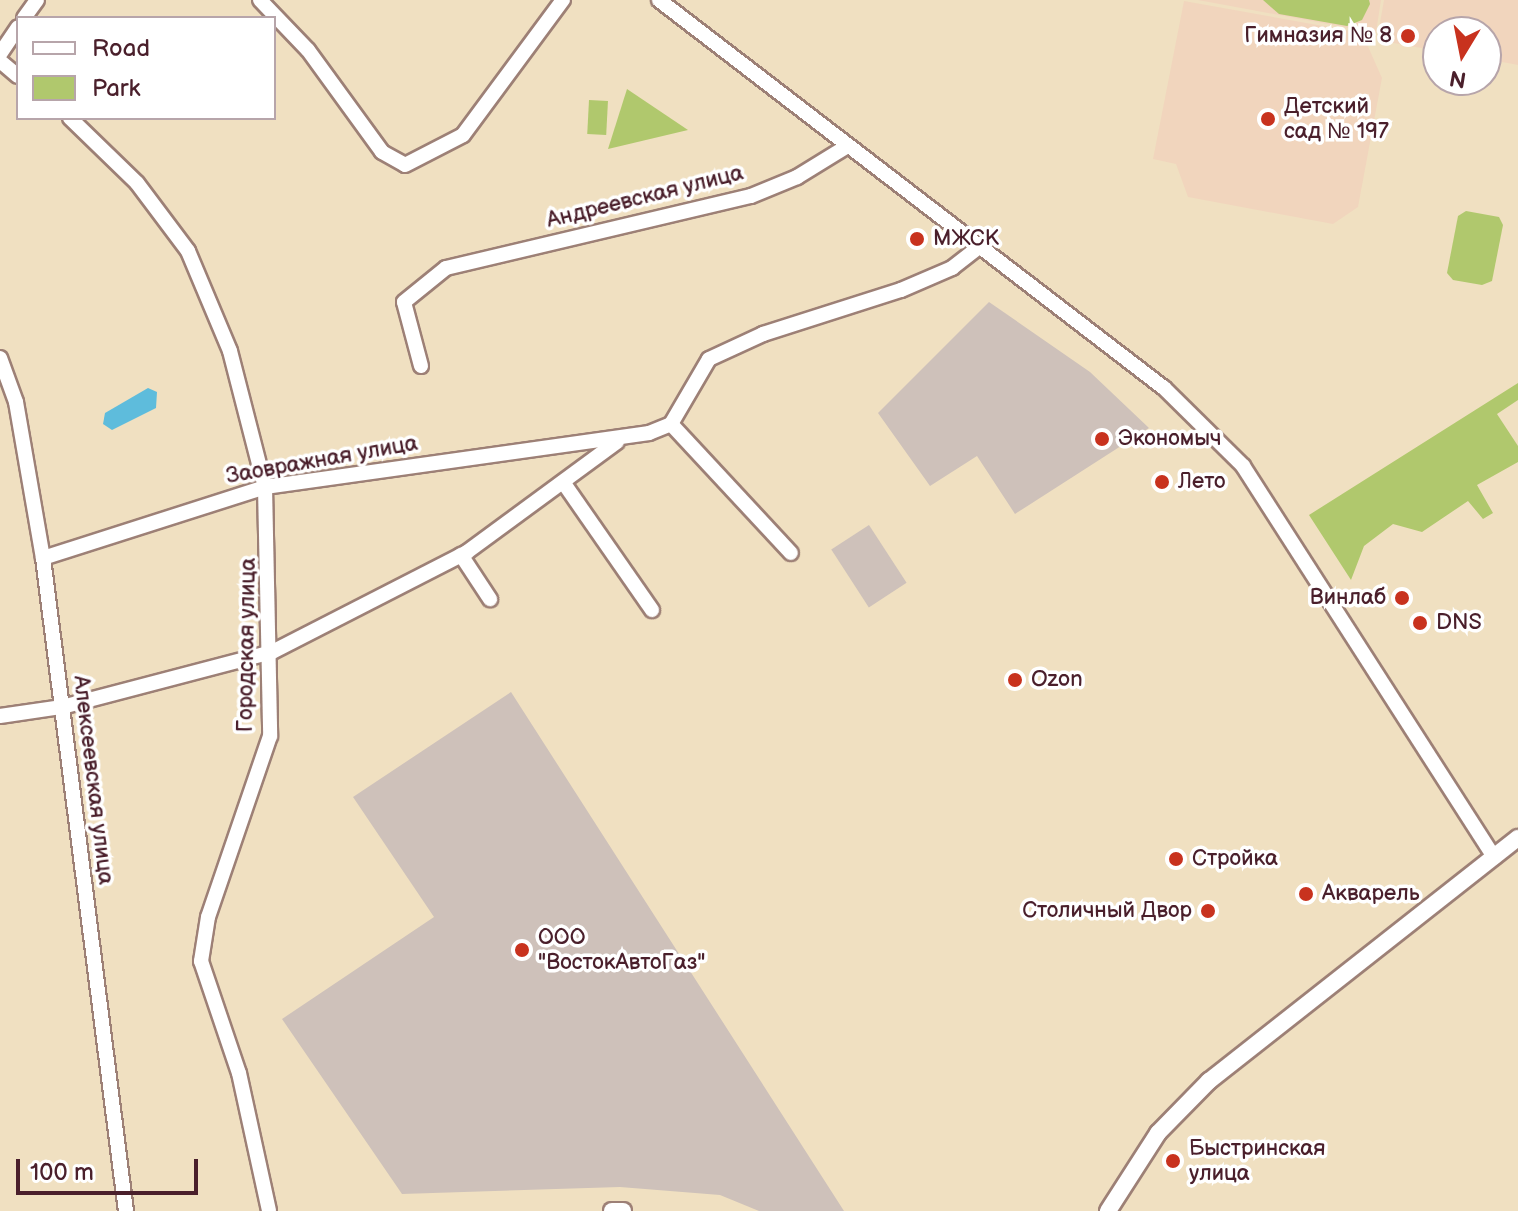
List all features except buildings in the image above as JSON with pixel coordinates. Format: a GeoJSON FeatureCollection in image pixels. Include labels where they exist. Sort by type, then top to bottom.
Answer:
{"type":"FeatureCollection","features":[{"type":"Feature","properties":{"kind":"street"},"geometry":{"type":"LineString","coordinates":[[260,0],[275,16]]}},
{"type":"Feature","properties":{"kind":"street"},"geometry":{"type":"LineString","coordinates":[[276,17],[308,50],[373,142],[405,165],[463,135],[563,0]]}},
{"type":"Feature","properties":{"kind":"street"},"geometry":{"type":"LineString","coordinates":[[659,0],[846,147],[1164,388],[1243,466],[1494,857]]}},
{"type":"Feature","properties":{"kind":"street"},"geometry":{"type":"LineString","coordinates":[[0,54],[16,30]]}},
{"type":"Feature","properties":{"kind":"street"},"geometry":{"type":"LineString","coordinates":[[0,61],[16,74]]}},
{"type":"Feature","properties":{"kind":"street","name":"Городская улица"},"geometry":{"type":"LineString","coordinates":[[72,120],[137,183],[188,251],[230,351],[265,487],[272,652],[270,736],[208,917],[201,952],[239,1073],[269,1210]]}},
{"type":"Feature","properties":{"kind":"street","name":"Андреевская улица"},"geometry":{"type":"LineString","coordinates":[[421,366],[404,302],[446,268],[751,196],[797,177],[846,147]]}},
{"type":"Feature","properties":{"kind":"street"},"geometry":{"type":"LineString","coordinates":[[0,716],[62,707],[272,652],[455,558],[617,442],[671,424],[709,359],[763,334],[901,290],[952,268],[978,248]]}},
{"type":"Feature","properties":{"kind":"street","name":"Алексеевская улица"},"geometry":{"type":"LineString","coordinates":[[0,358],[16,402],[43,558],[126,1211]]}},
{"type":"Feature","properties":{"kind":"street"},"geometry":{"type":"LineString","coordinates":[[671,424],[791,553]]}},
{"type":"Feature","properties":{"kind":"street","name":"Заовражная улица"},"geometry":{"type":"LineString","coordinates":[[43,558],[265,487],[512,451],[617,442]]}},
{"type":"Feature","properties":{"kind":"street"},"geometry":{"type":"LineString","coordinates":[[563,482],[652,610]]}},
{"type":"Feature","properties":{"kind":"street"},"geometry":{"type":"LineString","coordinates":[[455,558],[490,599]]}},
{"type":"Feature","properties":{"kind":"street"},"geometry":{"type":"LineString","coordinates":[[1108,1211],[1158,1133],[1209,1081],[1518,838]]}},
{"type":"Feature","properties":{"kind":"street"},"geometry":{"type":"LineString","coordinates":[[261,1211],[269,1210]]}},
{"type":"Feature","properties":{"kind":"street"},"geometry":{"type":"LineString","coordinates":[[612,1211],[623,1211]]}},
{"type":"Feature","properties":{"kind":"shaded area"},"geometry":{"type":"Polygon","coordinates":[[[1198,0],[1381,0],[1376,33],[1198,0]]]}},
{"type":"Feature","properties":{"kind":"shaded area","name":"Гимназия № 8"},"geometry":{"type":"Polygon","coordinates":[[[1384,0],[1518,0],[1518,65],[1502,62],[1502,16],[1422,16],[1422,48],[1377,40],[1384,0]]]}},
{"type":"Feature","properties":{"kind":"shaded area","name":"Детский сад № 197"},"geometry":{"type":"Polygon","coordinates":[[[1184,1],[1362,33],[1382,78],[1358,207],[1333,224],[1188,197],[1176,164],[1153,159],[1184,1]]]}},
{"type":"Feature","properties":{"kind":"shaded area"},"geometry":{"type":"Polygon","coordinates":[[[989,302],[1090,372],[1149,428],[1015,514],[977,456],[930,486],[878,413],[989,302]]]}},
{"type":"Feature","properties":{"kind":"shaded area"},"geometry":{"type":"Polygon","coordinates":[[[869,525],[907,583],[869,607],[831,550],[869,525]]]}},
{"type":"Feature","properties":{"kind":"shaded area"},"geometry":{"type":"Polygon","coordinates":[[[511,692],[844,1211],[759,1211],[720,1195],[620,1187],[402,1194],[282,1019],[434,917],[353,797],[511,692]]]}},
{"type":"Feature","properties":{"kind":"green space"},"geometry":{"type":"Polygon","coordinates":[[[1263,0],[1369,0],[1370,4],[1362,20],[1347,26],[1279,14],[1263,0]]]}},
{"type":"Feature","properties":{"kind":"green space"},"geometry":{"type":"Polygon","coordinates":[[[627,89],[688,130],[608,149],[627,89]]]}},
{"type":"Feature","properties":{"kind":"green space"},"geometry":{"type":"Polygon","coordinates":[[[589,100],[608,101],[606,135],[587,134],[589,100]]]}},
{"type":"Feature","properties":{"kind":"green space"},"geometry":{"type":"Polygon","coordinates":[[[1466,211],[1499,217],[1503,225],[1492,281],[1482,285],[1453,280],[1447,273],[1458,216],[1466,211]]]}},
{"type":"Feature","properties":{"kind":"green space"},"geometry":{"type":"Polygon","coordinates":[[[1518,383],[1518,400],[1497,414],[1518,446],[1518,462],[1477,485],[1493,513],[1483,519],[1468,501],[1422,532],[1393,524],[1364,546],[1351,580],[1309,515],[1518,383]]]}},
{"type":"Feature","properties":{"kind":"water"},"geometry":{"type":"Polygon","coordinates":[[[148,388],[157,392],[156,408],[112,430],[103,424],[105,413],[148,388]]]}},
{"type":"Feature","properties":{"kind":"place","name":"Гимназия № 8"},"geometry":{"type":"Point","coordinates":[1408,36]}},
{"type":"Feature","properties":{"kind":"place","name":"Детский сад № 197"},"geometry":{"type":"Point","coordinates":[1268,119]}},
{"type":"Feature","properties":{"kind":"place","name":"МЖСК"},"geometry":{"type":"Point","coordinates":[917,239]}},
{"type":"Feature","properties":{"kind":"place","name":"Экономыч"},"geometry":{"type":"Point","coordinates":[1102,439]}},
{"type":"Feature","properties":{"kind":"place","name":"Лето"},"geometry":{"type":"Point","coordinates":[1162,482]}},
{"type":"Feature","properties":{"kind":"place","name":"Винлаб"},"geometry":{"type":"Point","coordinates":[1402,598]}},
{"type":"Feature","properties":{"kind":"place","name":"DNS"},"geometry":{"type":"Point","coordinates":[1420,623]}},
{"type":"Feature","properties":{"kind":"place","name":"Ozon"},"geometry":{"type":"Point","coordinates":[1015,680]}},
{"type":"Feature","properties":{"kind":"place","name":"Стройка"},"geometry":{"type":"Point","coordinates":[1176,859]}},
{"type":"Feature","properties":{"kind":"place","name":"Акварель"},"geometry":{"type":"Point","coordinates":[1306,894]}},
{"type":"Feature","properties":{"kind":"place","name":"Столичный Двор"},"geometry":{"type":"Point","coordinates":[1208,911]}},
{"type":"Feature","properties":{"kind":"place","name":"ООО \"ВостокАвтоГаз\""},"geometry":{"type":"Point","coordinates":[522,950]}},
{"type":"Feature","properties":{"kind":"place","name":"Быстринская улица"},"geometry":{"type":"Point","coordinates":[1173,1161]}}]}
